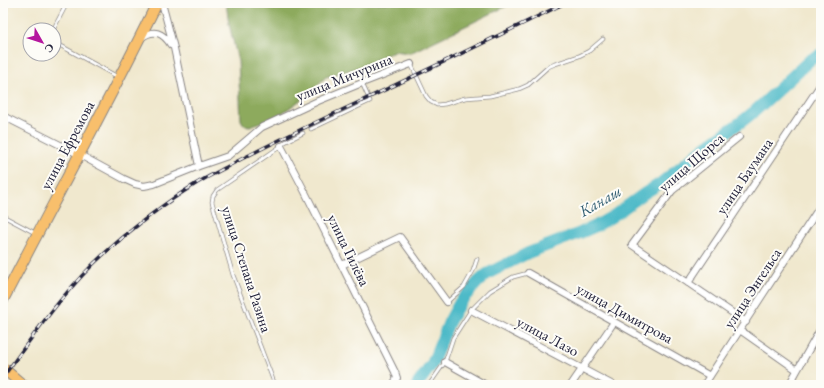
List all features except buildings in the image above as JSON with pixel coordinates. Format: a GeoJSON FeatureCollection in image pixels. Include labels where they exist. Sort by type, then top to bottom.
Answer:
{"type":"FeatureCollection","features":[{"type":"Feature","properties":{"kind":"main road","name":"улица Ефремова"},"geometry":{"type":"LineString","coordinates":[[3,300],[120,78],[157,3]]}},
{"type":"Feature","properties":{"kind":"main road"},"geometry":{"type":"LineString","coordinates":[[3,368],[23,385]]}},
{"type":"Feature","properties":{"kind":"street"},"geometry":{"type":"LineString","coordinates":[[162,3],[174,48],[199,166]]}},
{"type":"Feature","properties":{"kind":"street"},"geometry":{"type":"LineString","coordinates":[[139,40],[145,35],[156,32],[167,39],[174,48]]}},
{"type":"Feature","properties":{"kind":"street","name":"улица Мичурина"},"geometry":{"type":"LineString","coordinates":[[3,116],[124,179],[144,186],[154,184],[228,156],[262,127],[362,82],[411,64]]}},
{"type":"Feature","properties":{"kind":"street","name":"улица Баумана"},"geometry":{"type":"LineString","coordinates":[[688,283],[821,84]]}},
{"type":"Feature","properties":{"kind":"street","name":"улица Щорса"},"geometry":{"type":"LineString","coordinates":[[688,283],[632,245],[672,191],[739,137]]}},
{"type":"Feature","properties":{"kind":"street","name":"улица Гилёва"},"geometry":{"type":"LineString","coordinates":[[281,146],[392,367],[396,372],[397,378],[393,385]]}},
{"type":"Feature","properties":{"kind":"street","name":"улица Энгельса"},"geometry":{"type":"LineString","coordinates":[[704,385],[821,205]]}},
{"type":"Feature","properties":{"kind":"street"},"geometry":{"type":"LineString","coordinates":[[342,265],[400,237],[447,302]]}},
{"type":"Feature","properties":{"kind":"street","name":"улица Димитрова"},"geometry":{"type":"LineString","coordinates":[[528,273],[710,376]]}},
{"type":"Feature","properties":{"kind":"street"},"geometry":{"type":"LineString","coordinates":[[688,283],[746,322]]}},
{"type":"Feature","properties":{"kind":"street","name":"улица Лазо"},"geometry":{"type":"LineString","coordinates":[[471,310],[613,385]]}},
{"type":"Feature","properties":{"kind":"street"},"geometry":{"type":"LineString","coordinates":[[571,385],[614,322]]}},
{"type":"Feature","properties":{"kind":"street"},"geometry":{"type":"LineString","coordinates":[[789,385],[821,328]]}},
{"type":"Feature","properties":{"kind":"street"},"geometry":{"type":"LineString","coordinates":[[740,330],[797,370]]}},
{"type":"Feature","properties":{"kind":"street"},"geometry":{"type":"LineString","coordinates":[[445,362],[486,385]]}},
{"type":"Feature","properties":{"kind":"lane"},"geometry":{"type":"LineString","coordinates":[[57,22],[67,3]]}},
{"type":"Feature","properties":{"kind":"lane","name":"улица Мичурина"},"geometry":{"type":"LineString","coordinates":[[411,64],[426,96],[431,102],[437,105],[445,104],[465,98],[490,96],[519,89],[528,85],[548,67],[589,51],[603,39]]}},
{"type":"Feature","properties":{"kind":"lane"},"geometry":{"type":"LineString","coordinates":[[62,46],[120,78]]}},
{"type":"Feature","properties":{"kind":"lane"},"geometry":{"type":"LineString","coordinates":[[311,129],[370,101],[362,82]]}},
{"type":"Feature","properties":{"kind":"lane","name":"улица Степана Разина"},"geometry":{"type":"LineString","coordinates":[[275,385],[233,275],[212,202],[213,196],[217,190],[285,142],[303,133]]}},
{"type":"Feature","properties":{"kind":"lane"},"geometry":{"type":"LineString","coordinates":[[3,216],[37,234]]}},
{"type":"Feature","properties":{"kind":"lane"},"geometry":{"type":"LineString","coordinates":[[447,302],[464,287],[477,260]]}},
{"type":"Feature","properties":{"kind":"lane"},"geometry":{"type":"LineString","coordinates":[[429,385],[445,362],[453,338],[471,310],[490,291],[513,277],[528,273]]}},
{"type":"Feature","properties":{"kind":"green space"},"geometry":{"type":"Polygon","coordinates":[[[226,3],[513,3],[410,53],[394,51],[360,67],[326,77],[305,97],[278,116],[250,126],[244,125],[241,120],[238,61],[229,24],[226,3]]]}},
{"type":"Feature","properties":{"kind":"waterway","name":"Канаш"},"geometry":{"type":"LineString","coordinates":[[417,385],[432,364],[449,322],[460,302],[487,274],[528,253],[596,226],[613,216],[661,183],[704,148],[741,122],[810,60],[821,54]]}},
{"type":"Feature","properties":{"kind":"railway"},"geometry":{"type":"LineString","coordinates":[[3,377],[64,296],[91,266],[138,225],[182,192],[277,141],[565,3]]}}]}
